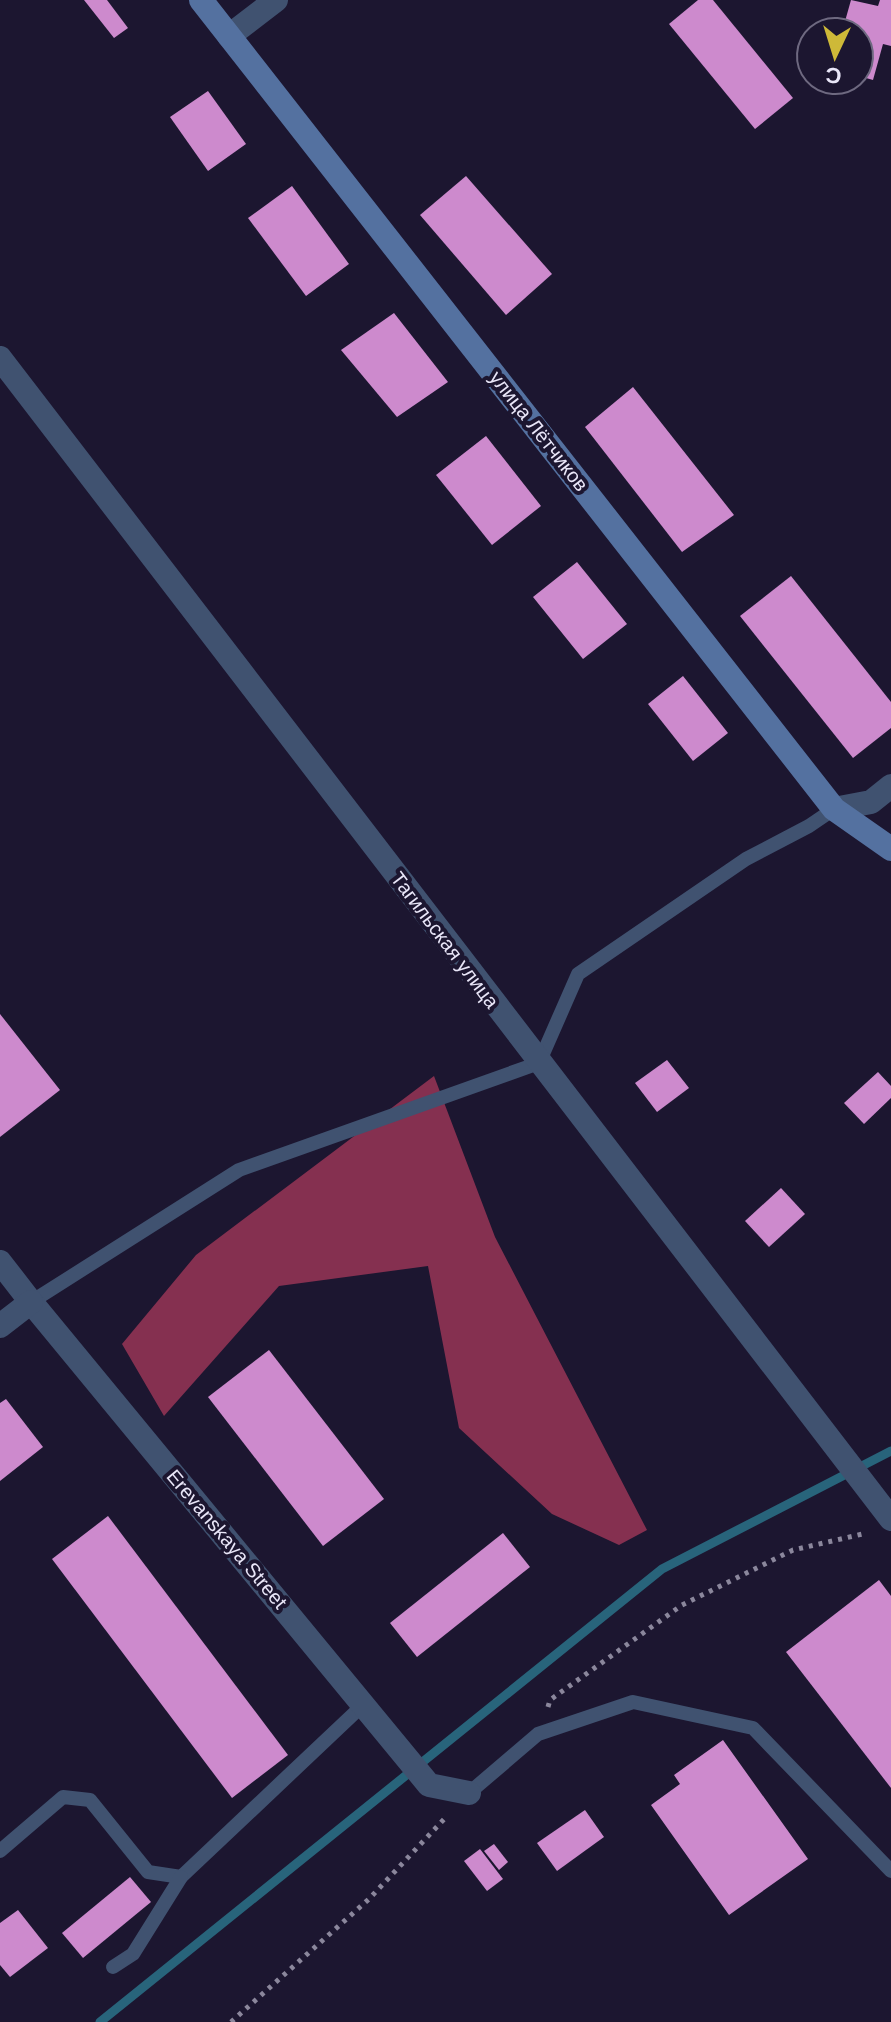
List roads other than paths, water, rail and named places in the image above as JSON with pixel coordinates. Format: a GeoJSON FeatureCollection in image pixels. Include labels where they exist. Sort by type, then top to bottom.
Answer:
{"type":"FeatureCollection","features":[{"type":"Feature","properties":{"kind":"main road","name":"улица Лётчиков"},"geometry":{"type":"LineString","coordinates":[[201,0],[834,809],[891,849]]}},
{"type":"Feature","properties":{"kind":"street"},"geometry":{"type":"LineString","coordinates":[[229,36],[276,0]]}},
{"type":"Feature","properties":{"kind":"street","name":"Тагильская улица"},"geometry":{"type":"LineString","coordinates":[[0,358],[539,1063],[884,1525]]}},
{"type":"Feature","properties":{"kind":"street"},"geometry":{"type":"LineString","coordinates":[[834,809],[871,802],[891,786]]}},
{"type":"Feature","properties":{"kind":"street","name":"Erevanskaya Street"},"geometry":{"type":"LineString","coordinates":[[0,1262],[429,1785],[469,1793]]}},
{"type":"Feature","properties":{"kind":"street"},"geometry":{"type":"LineString","coordinates":[[0,1326],[31,1302]]}},
{"type":"Feature","properties":{"kind":"lane"},"geometry":{"type":"LineString","coordinates":[[31,1302],[239,1170],[539,1063],[578,974],[746,859],[809,826],[834,809]]}},
{"type":"Feature","properties":{"kind":"lane"},"geometry":{"type":"LineString","coordinates":[[469,1793],[538,1734],[633,1702],[753,1728],[891,1871]]}},
{"type":"Feature","properties":{"kind":"lane"},"geometry":{"type":"LineString","coordinates":[[113,1967],[133,1954],[181,1877],[363,1705]]}},
{"type":"Feature","properties":{"kind":"lane"},"geometry":{"type":"LineString","coordinates":[[0,1851],[63,1797],[90,1800],[148,1872],[181,1877]]}},
{"type":"Feature","properties":{"kind":"waterway"},"geometry":{"type":"LineString","coordinates":[[100,2022],[662,1569],[891,1451]]}}]}
